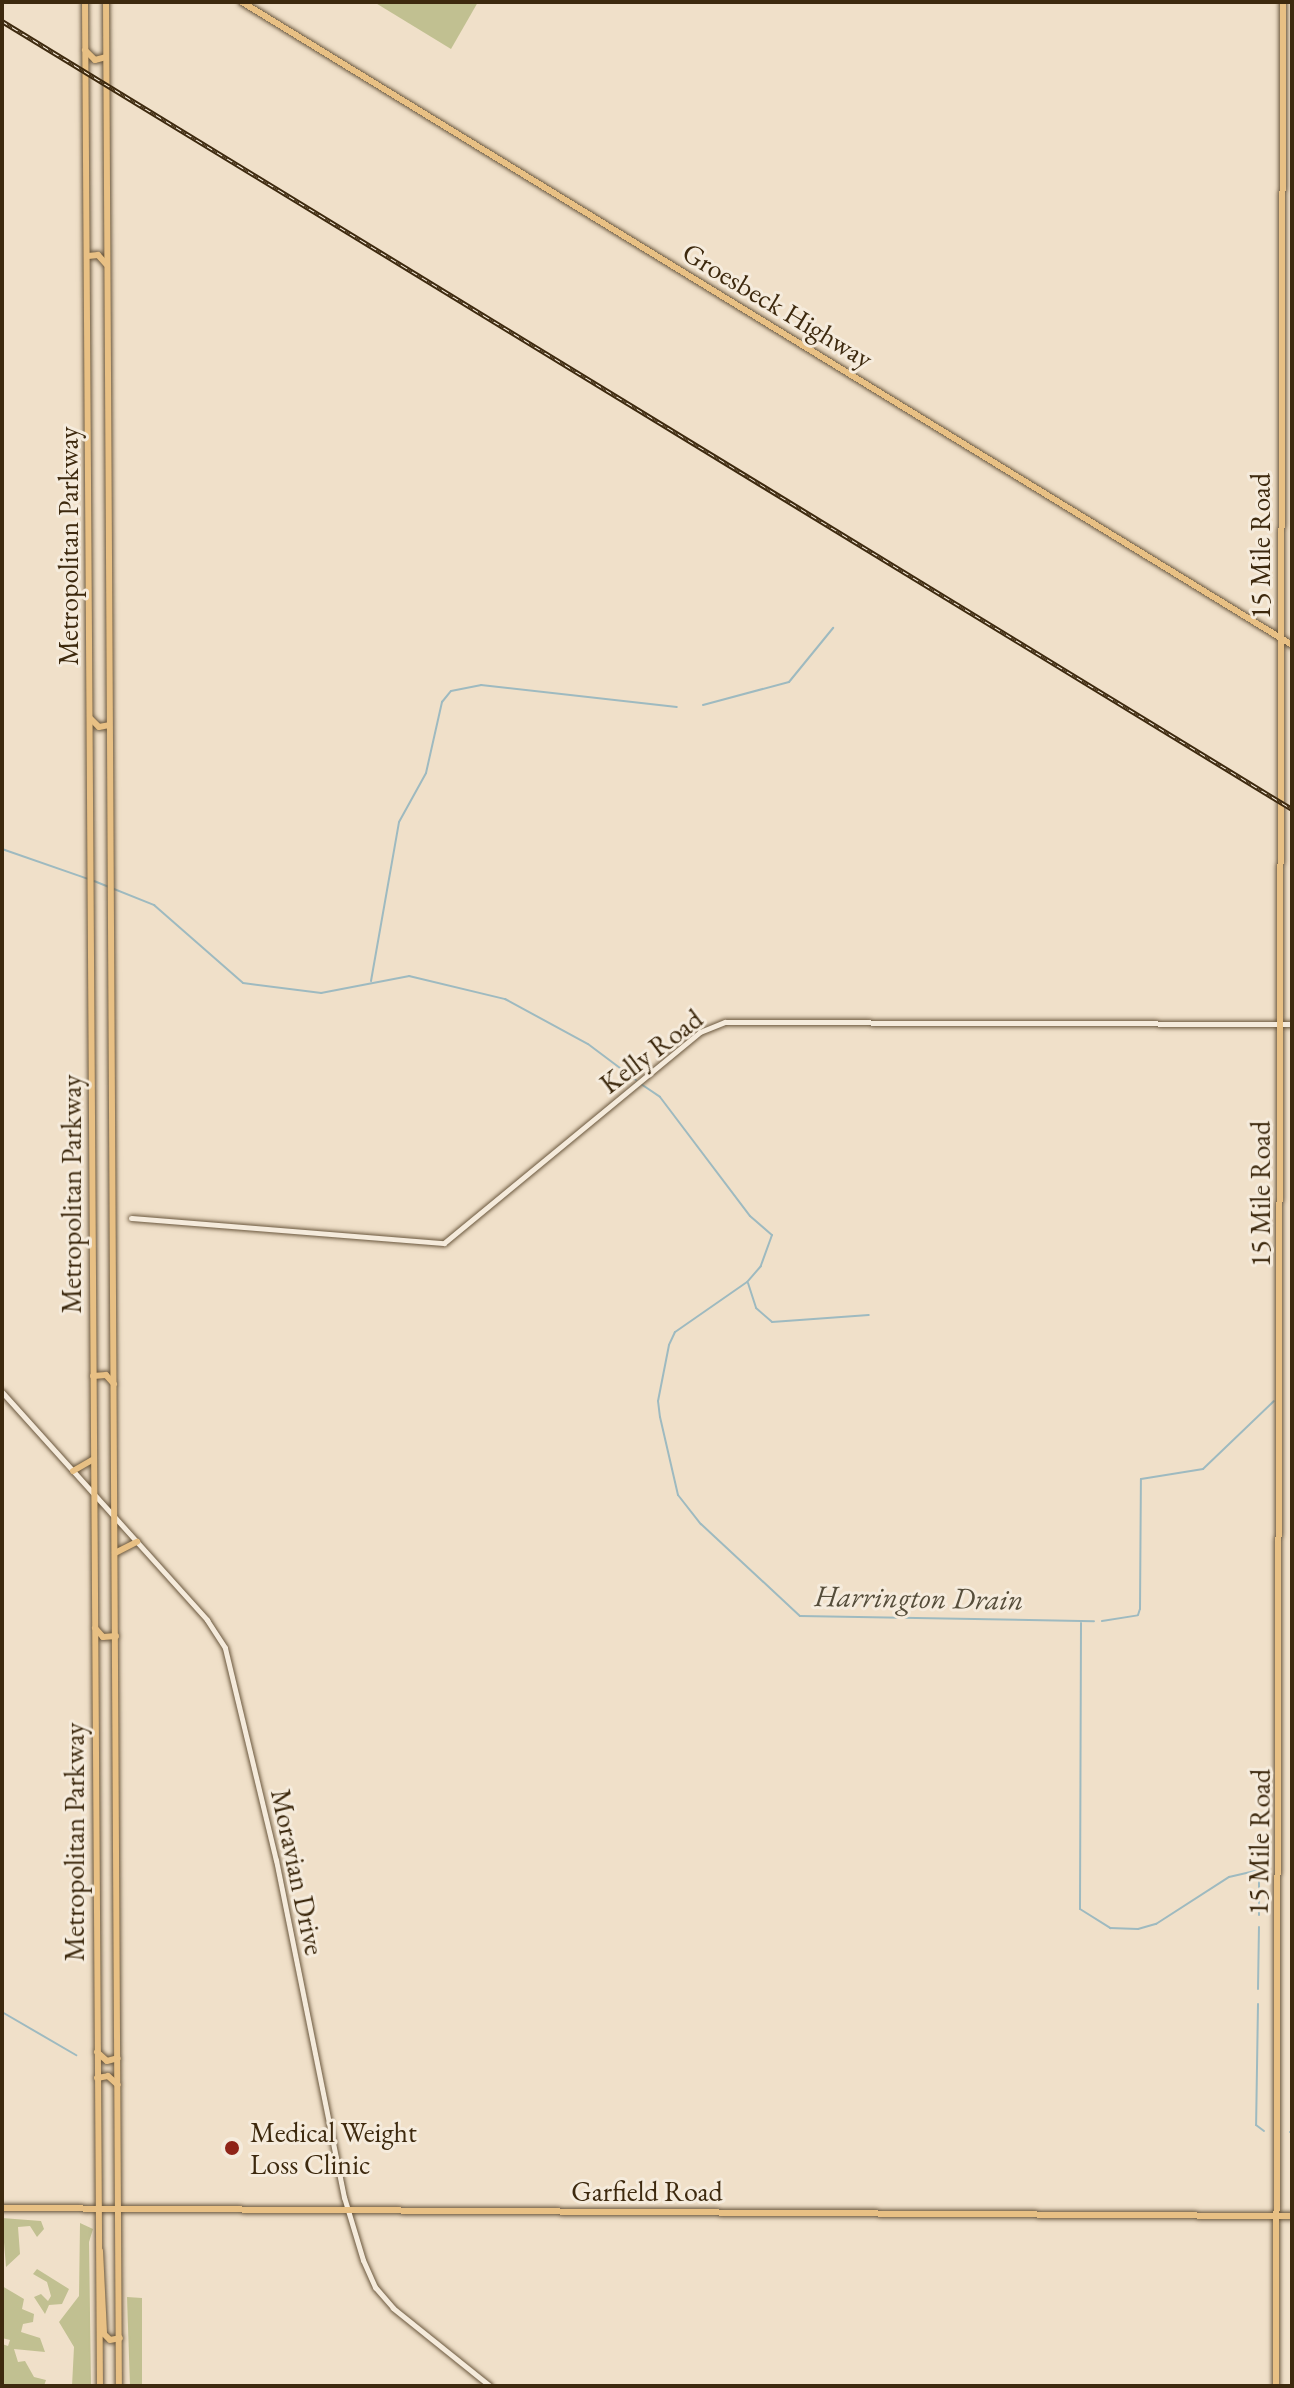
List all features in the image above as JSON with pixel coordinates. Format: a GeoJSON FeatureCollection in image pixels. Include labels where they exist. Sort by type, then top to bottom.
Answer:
{"type":"FeatureCollection","features":[{"type":"Feature","properties":{"kind":"main road","name":"Metropolitan Parkway"},"geometry":{"type":"LineString","coordinates":[[85,2],[100,2386]]}},
{"type":"Feature","properties":{"kind":"main road","name":"Metropolitan Parkway"},"geometry":{"type":"LineString","coordinates":[[106,2],[119,2386]]}},
{"type":"Feature","properties":{"kind":"main road","name":"Groesbeck Highway"},"geometry":{"type":"LineString","coordinates":[[242,2],[1292,645]]}},
{"type":"Feature","properties":{"kind":"main road","name":"15 Mile Road"},"geometry":{"type":"LineString","coordinates":[[1276,2386],[1283,2]]}},
{"type":"Feature","properties":{"kind":"main road"},"geometry":{"type":"LineString","coordinates":[[85,50],[95,60],[106,57]]}},
{"type":"Feature","properties":{"kind":"main road"},"geometry":{"type":"LineString","coordinates":[[88,256],[98,255],[106,264]]}},
{"type":"Feature","properties":{"kind":"main road"},"geometry":{"type":"LineString","coordinates":[[91,719],[99,727],[109,725]]}},
{"type":"Feature","properties":{"kind":"main road"},"geometry":{"type":"LineString","coordinates":[[93,1376],[106,1375],[114,1384]]}},
{"type":"Feature","properties":{"kind":"main road"},"geometry":{"type":"LineString","coordinates":[[73,1471],[85,1468],[94,1459]]}},
{"type":"Feature","properties":{"kind":"main road"},"geometry":{"type":"LineString","coordinates":[[115,1553],[137,1542]]}},
{"type":"Feature","properties":{"kind":"main road"},"geometry":{"type":"LineString","coordinates":[[95,1628],[103,1637],[116,1636]]}},
{"type":"Feature","properties":{"kind":"main road"},"geometry":{"type":"LineString","coordinates":[[97,2052],[107,2061],[118,2058]]}},
{"type":"Feature","properties":{"kind":"main road"},"geometry":{"type":"LineString","coordinates":[[97,2078],[108,2076],[118,2085]]}},
{"type":"Feature","properties":{"kind":"main road","name":"Garfield Road"},"geometry":{"type":"LineString","coordinates":[[2,2208],[1292,2216]]}},
{"type":"Feature","properties":{"kind":"main road"},"geometry":{"type":"LineString","coordinates":[[98,2248],[104,2260],[104,2334],[110,2340],[120,2338]]}},
{"type":"Feature","properties":{"kind":"street"},"geometry":{"type":"LineString","coordinates":[[1282,434],[1292,434]]}},
{"type":"Feature","properties":{"kind":"street","name":"Kelly Road"},"geometry":{"type":"LineString","coordinates":[[131,1218],[444,1243],[700,1032],[739,1021],[1292,1024]]}},
{"type":"Feature","properties":{"kind":"street","name":"Moravian Drive"},"geometry":{"type":"LineString","coordinates":[[2,1392],[213,1627],[231,1664],[347,2211],[368,2273],[386,2300],[490,2386]]}},
{"type":"Feature","properties":{"kind":"shaded area"},"geometry":{"type":"Polygon","coordinates":[[[374,2],[478,2],[451,49],[374,2]]]}},
{"type":"Feature","properties":{"kind":"shaded area"},"geometry":{"type":"Polygon","coordinates":[[[2,2218],[41,2221],[44,2229],[37,2237],[30,2226],[18,2227],[20,2254],[6,2267],[2,2218]]]}},
{"type":"Feature","properties":{"kind":"shaded area"},"geometry":{"type":"Polygon","coordinates":[[[80,2223],[93,2229],[89,2242],[91,2386],[72,2386],[74,2347],[59,2322],[79,2296],[80,2223]]]}},
{"type":"Feature","properties":{"kind":"shaded area"},"geometry":{"type":"Polygon","coordinates":[[[37,2269],[69,2289],[62,2304],[49,2305],[45,2314],[34,2297],[41,2294],[48,2301],[51,2296],[47,2282],[33,2274],[37,2269]]]}},
{"type":"Feature","properties":{"kind":"shaded area"},"geometry":{"type":"Polygon","coordinates":[[[2,2286],[24,2299],[22,2309],[34,2314],[33,2322],[23,2324],[21,2332],[40,2338],[45,2352],[14,2349],[18,2362],[25,2361],[34,2377],[46,2380],[44,2386],[2,2386],[2,2344],[8,2346],[10,2340],[2,2338],[2,2286]]]}},
{"type":"Feature","properties":{"kind":"shaded area"},"geometry":{"type":"Polygon","coordinates":[[[127,2297],[142,2298],[142,2386],[130,2386],[127,2297]]]}},
{"type":"Feature","properties":{"kind":"waterway"},"geometry":{"type":"LineString","coordinates":[[703,705],[789,682],[833,628]]}},
{"type":"Feature","properties":{"kind":"waterway"},"geometry":{"type":"LineString","coordinates":[[371,981],[399,822],[426,773],[442,702],[451,691],[481,685],[677,707]]}},
{"type":"Feature","properties":{"kind":"waterway","name":"Harrington Drain"},"geometry":{"type":"LineString","coordinates":[[2,849],[88,879]]}},
{"type":"Feature","properties":{"kind":"waterway","name":"Harrington Drain"},"geometry":{"type":"LineString","coordinates":[[94,881],[154,905],[243,983],[321,993],[409,976],[505,999],[588,1044],[636,1080]]}},
{"type":"Feature","properties":{"kind":"waterway","name":"Harrington Drain"},"geometry":{"type":"LineString","coordinates":[[641,1084],[660,1097],[750,1216],[772,1235],[761,1266],[747,1282],[675,1332],[669,1345],[658,1401],[660,1417],[678,1495],[701,1524],[800,1616],[1094,1621]]}},
{"type":"Feature","properties":{"kind":"waterway"},"geometry":{"type":"LineString","coordinates":[[748,1283],[756,1308],[772,1322],[869,1315]]}},
{"type":"Feature","properties":{"kind":"waterway"},"geometry":{"type":"LineString","coordinates":[[1102,1621],[1138,1615],[1140,1609],[1141,1479],[1203,1469],[1274,1401]]}},
{"type":"Feature","properties":{"kind":"waterway","name":"Harrington Drain"},"geometry":{"type":"LineString","coordinates":[[1081,1623],[1080,1909],[1110,1928],[1138,1929],[1156,1924],[1229,1877],[1259,1870],[1259,1915]]}},
{"type":"Feature","properties":{"kind":"waterway","name":"Harrington Drain"},"geometry":{"type":"LineString","coordinates":[[1258,1989],[1259,1927]]}},
{"type":"Feature","properties":{"kind":"waterway","name":"Harrington Drain"},"geometry":{"type":"LineString","coordinates":[[1258,2004],[1256,2125],[1264,2131]]}},
{"type":"Feature","properties":{"kind":"waterway"},"geometry":{"type":"LineString","coordinates":[[2,2012],[76,2055]]}},
{"type":"Feature","properties":{"kind":"railway"},"geometry":{"type":"LineString","coordinates":[[2,21],[1292,809]]}},
{"type":"Feature","properties":{"kind":"place","name":"Medical Weight Loss Clinic"},"geometry":{"type":"Point","coordinates":[232,2148]}}]}
